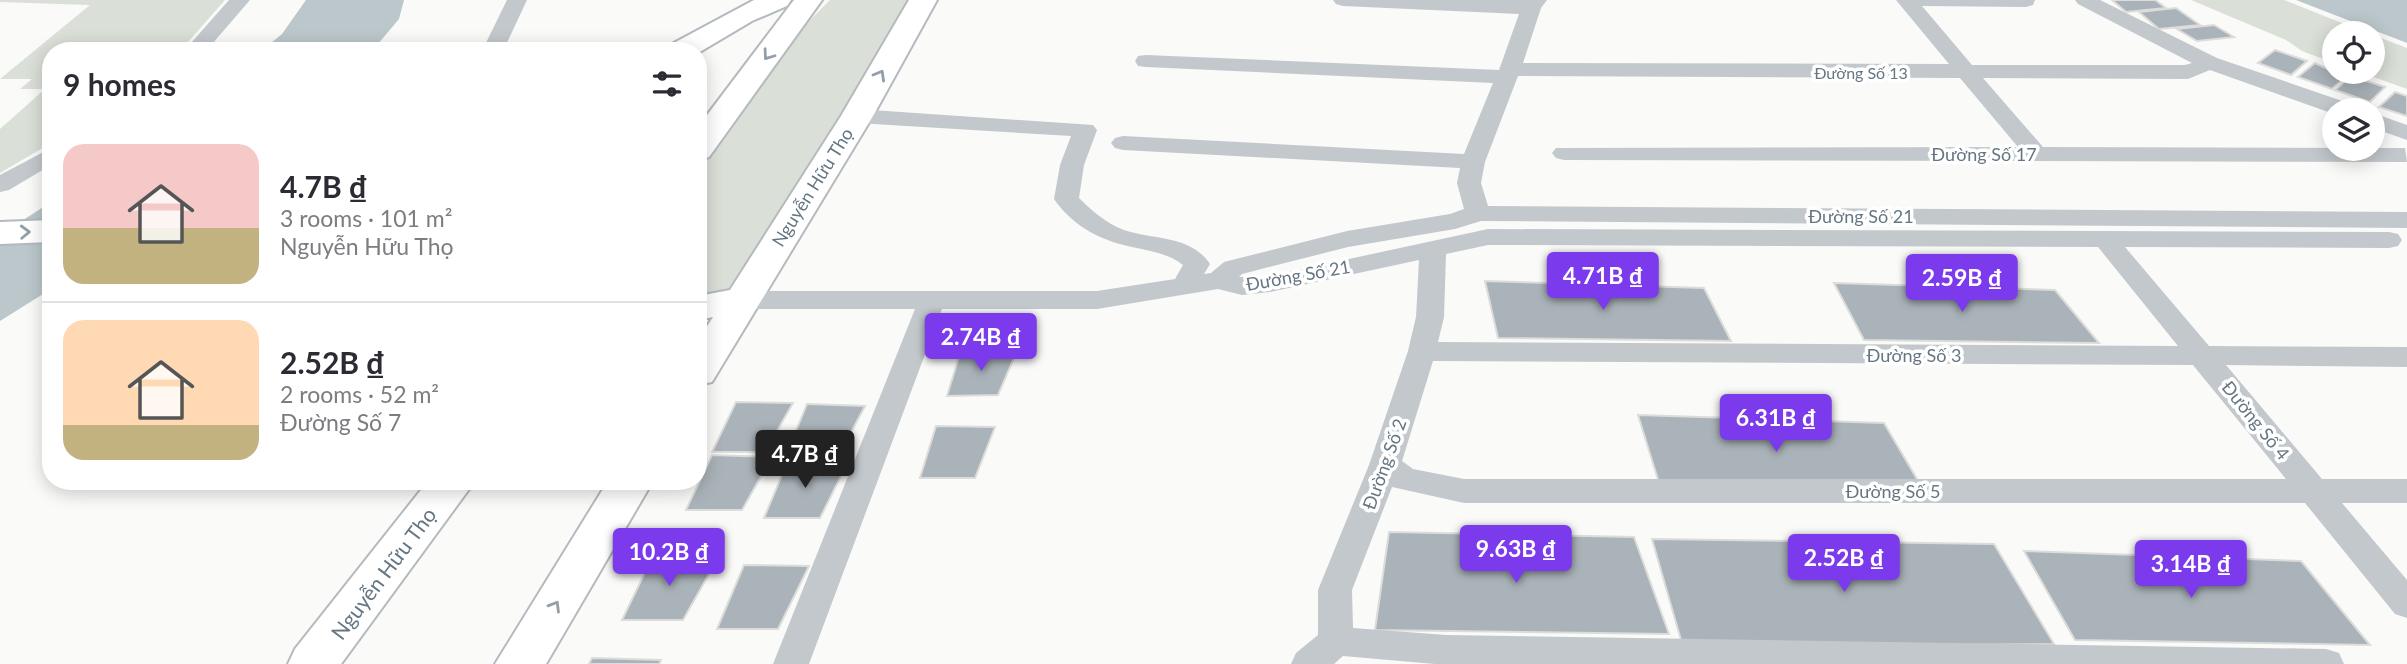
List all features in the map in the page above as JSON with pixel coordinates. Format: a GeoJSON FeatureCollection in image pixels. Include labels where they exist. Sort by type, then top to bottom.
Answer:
{"type":"FeatureCollection","features":[{"type":"Feature","properties":{"kind":"main road"},"geometry":{"type":"LineString","coordinates":[[696,42],[742,15],[780,0]]}},
{"type":"Feature","properties":{"kind":"main road"},"geometry":{"type":"LineString","coordinates":[[707,54],[765,19],[780,0]]}},
{"type":"Feature","properties":{"kind":"main road"},"geometry":{"type":"LineString","coordinates":[[707,138],[808,0]]}},
{"type":"Feature","properties":{"kind":"main road","name":"Nguyễn Hữu Thọ"},"geometry":{"type":"LineString","coordinates":[[707,357],[857,116],[923,0]]}},
{"type":"Feature","properties":{"kind":"main road"},"geometry":{"type":"LineString","coordinates":[[0,210],[42,208]]}},
{"type":"Feature","properties":{"kind":"main road"},"geometry":{"type":"LineString","coordinates":[[0,233],[42,231]]}},
{"type":"Feature","properties":{"kind":"main road"},"geometry":{"type":"LineString","coordinates":[[707,306],[742,300]]}},
{"type":"Feature","properties":{"kind":"main road","name":"Nguyễn Hữu Thọ"},"geometry":{"type":"LineString","coordinates":[[313,664],[446,490]]}},
{"type":"Feature","properties":{"kind":"main road"},"geometry":{"type":"LineString","coordinates":[[520,664],[626,490]]}},
{"type":"Feature","properties":{"kind":"street"},"geometry":{"type":"LineString","coordinates":[[202,42],[240,0]]}},
{"type":"Feature","properties":{"kind":"street"},"geometry":{"type":"LineString","coordinates":[[496,42],[517,0]]}},
{"type":"Feature","properties":{"kind":"street"},"geometry":{"type":"LineString","coordinates":[[1343,0],[1534,4],[1473,162],[1469,183],[1478,213]]}},
{"type":"Feature","properties":{"kind":"street"},"geometry":{"type":"LineString","coordinates":[[1906,0],[2036,155]]}},
{"type":"Feature","properties":{"kind":"street"},"geometry":{"type":"LineString","coordinates":[[1922,0],[2026,1]]}},
{"type":"Feature","properties":{"kind":"street"},"geometry":{"type":"LineString","coordinates":[[2085,0],[2209,62],[2322,102]]}},
{"type":"Feature","properties":{"kind":"street","name":"Đường Số 13"},"geometry":{"type":"LineString","coordinates":[[1146,61],[1509,73],[2188,72],[2209,62]]}},
{"type":"Feature","properties":{"kind":"street"},"geometry":{"type":"LineString","coordinates":[[857,116],[1085,130],[1072,165],[1066,199],[1086,220],[1116,235],[1187,254],[1197,264],[1183,287]]}},
{"type":"Feature","properties":{"kind":"street"},"geometry":{"type":"LineString","coordinates":[[2385,129],[2406,144]]}},
{"type":"Feature","properties":{"kind":"street"},"geometry":{"type":"LineString","coordinates":[[1123,143],[1473,162]]}},
{"type":"Feature","properties":{"kind":"street","name":"Đường Số 17"},"geometry":{"type":"LineString","coordinates":[[1564,153],[2036,155],[2406,144]]}},
{"type":"Feature","properties":{"kind":"street"},"geometry":{"type":"LineString","coordinates":[[0,185],[42,160]]}},
{"type":"Feature","properties":{"kind":"street","name":"Đường Số 21"},"geometry":{"type":"LineString","coordinates":[[1219,280],[1233,268],[1346,239],[1455,221],[1478,213],[2407,220]]}},
{"type":"Feature","properties":{"kind":"street","name":"Đường Số 21"},"geometry":{"type":"LineString","coordinates":[[1219,280],[1242,287],[1270,284],[1488,237],[2407,240]]}},
{"type":"Feature","properties":{"kind":"street","name":"Đường Số 4"},"geometry":{"type":"LineString","coordinates":[[2104,238],[2407,604]]}},
{"type":"Feature","properties":{"kind":"street","name":"Đường Số 2"},"geometry":{"type":"LineString","coordinates":[[1336,640],[1335,590],[1385,465],[1422,351],[1430,317],[1433,250]]}},
{"type":"Feature","properties":{"kind":"street"},"geometry":{"type":"LineString","coordinates":[[742,300],[1097,300],[1219,280]]}},
{"type":"Feature","properties":{"kind":"street"},"geometry":{"type":"LineString","coordinates":[[791,664],[932,299]]}},
{"type":"Feature","properties":{"kind":"street","name":"Đường Số 3"},"geometry":{"type":"LineString","coordinates":[[1422,351],[2204,358],[2407,357]]}},
{"type":"Feature","properties":{"kind":"street","name":"Đường Số 5"},"geometry":{"type":"LineString","coordinates":[[1385,465],[1404,479],[1464,491],[2407,491]]}},
{"type":"Feature","properties":{"kind":"street"},"geometry":{"type":"LineString","coordinates":[[1308,664],[1336,640],[1446,650],[2326,664]]}},
{"type":"Feature","properties":{"kind":"shaded area"},"geometry":{"type":"Polygon","coordinates":[[[225,0],[188,42],[45,42],[90,5],[0,2],[225,0]]]}},
{"type":"Feature","properties":{"kind":"shaded area"},"geometry":{"type":"Polygon","coordinates":[[[306,0],[404,0],[399,19],[380,42],[272,42],[282,34],[306,0]]]}},
{"type":"Feature","properties":{"kind":"shaded area"},"geometry":{"type":"Polygon","coordinates":[[[830,0],[909,0],[740,288],[707,297],[707,157],[800,30],[830,0]]]}},
{"type":"Feature","properties":{"kind":"shaded area"},"geometry":{"type":"Polygon","coordinates":[[[2191,0],[2284,0],[2337,21],[2322,21],[2322,58],[2302,51],[2286,40],[2191,0]]]}},
{"type":"Feature","properties":{"kind":"shaded area"},"geometry":{"type":"Polygon","coordinates":[[[2296,0],[2407,0],[2407,43],[2385,34],[2385,21],[2350,21],[2296,0]]]}},
{"type":"Feature","properties":{"kind":"shaded area"},"geometry":{"type":"Polygon","coordinates":[[[2385,40],[2407,48],[2407,89],[2385,81],[2385,40]]]}},
{"type":"Feature","properties":{"kind":"shaded area"},"geometry":{"type":"Polygon","coordinates":[[[42,44],[42,89],[20,89],[32,79],[0,79],[42,44]]]}},
{"type":"Feature","properties":{"kind":"shaded area"},"geometry":{"type":"Polygon","coordinates":[[[42,92],[42,148],[0,173],[0,129],[42,92]]]}},
{"type":"Feature","properties":{"kind":"shaded area"},"geometry":{"type":"Polygon","coordinates":[[[42,208],[42,295],[0,321],[0,235],[42,208]]]}},
{"type":"Feature","properties":{"kind":"building"},"geometry":{"type":"Polygon","coordinates":[[[2112,0],[2155,0],[2166,8],[2126,12],[2112,0]]]}},
{"type":"Feature","properties":{"kind":"building"},"geometry":{"type":"Polygon","coordinates":[[[2176,8],[2200,25],[2159,29],[2139,12],[2176,8]]]}},
{"type":"Feature","properties":{"kind":"building"},"geometry":{"type":"Polygon","coordinates":[[[2214,25],[2234,37],[2197,41],[2177,29],[2214,25]]]}},
{"type":"Feature","properties":{"kind":"building"},"geometry":{"type":"Polygon","coordinates":[[[2275,50],[2307,61],[2291,75],[2258,63],[2275,50]]]}},
{"type":"Feature","properties":{"kind":"building"},"geometry":{"type":"Polygon","coordinates":[[[2315,63],[2322,66],[2322,84],[2338,84],[2332,89],[2298,77],[2315,63]]]}},
{"type":"Feature","properties":{"kind":"building"},"geometry":{"type":"Polygon","coordinates":[[[2342,84],[2376,84],[2385,87],[2374,98],[2358,98],[2335,90],[2342,84]]]}},
{"type":"Feature","properties":{"kind":"building"},"geometry":{"type":"Polygon","coordinates":[[[2395,92],[2407,96],[2407,116],[2385,109],[2385,101],[2395,92]]]}},
{"type":"Feature","properties":{"kind":"building"},"geometry":{"type":"Polygon","coordinates":[[[1485,281],[1704,288],[1731,341],[1498,338],[1485,281]]]}},
{"type":"Feature","properties":{"kind":"building"},"geometry":{"type":"Polygon","coordinates":[[[1834,283],[2055,290],[2099,343],[1864,340],[1834,283]]]}},
{"type":"Feature","properties":{"kind":"building"},"geometry":{"type":"Polygon","coordinates":[[[961,350],[1017,351],[998,395],[947,396],[961,350]]]}},
{"type":"Feature","properties":{"kind":"building"},"geometry":{"type":"Polygon","coordinates":[[[736,402],[793,403],[765,452],[712,452],[736,402]]]}},
{"type":"Feature","properties":{"kind":"building"},"geometry":{"type":"Polygon","coordinates":[[[807,404],[865,406],[839,455],[786,455],[807,404]]]}},
{"type":"Feature","properties":{"kind":"building"},"geometry":{"type":"Polygon","coordinates":[[[1638,415],[1884,423],[1924,491],[1660,486],[1638,415]]]}},
{"type":"Feature","properties":{"kind":"building"},"geometry":{"type":"Polygon","coordinates":[[[936,426],[995,427],[975,478],[920,478],[936,426]]]}},
{"type":"Feature","properties":{"kind":"building"},"geometry":{"type":"Polygon","coordinates":[[[712,455],[772,457],[742,510],[686,510],[695,490],[707,490],[707,466],[712,455]]]}},
{"type":"Feature","properties":{"kind":"building"},"geometry":{"type":"Polygon","coordinates":[[[787,463],[847,464],[820,518],[764,518],[787,463]]]}},
{"type":"Feature","properties":{"kind":"building"},"geometry":{"type":"Polygon","coordinates":[[[1389,532],[1634,537],[1669,634],[1375,630],[1389,532]]]}},
{"type":"Feature","properties":{"kind":"building"},"geometry":{"type":"Polygon","coordinates":[[[1652,539],[1994,544],[2054,644],[1683,647],[1652,539]]]}},
{"type":"Feature","properties":{"kind":"building"},"geometry":{"type":"Polygon","coordinates":[[[2024,551],[2301,561],[2370,645],[2075,640],[2024,551]]]}},
{"type":"Feature","properties":{"kind":"building"},"geometry":{"type":"Polygon","coordinates":[[[653,556],[718,558],[683,620],[622,620],[653,556]]]}},
{"type":"Feature","properties":{"kind":"building"},"geometry":{"type":"Polygon","coordinates":[[[744,565],[809,566],[778,629],[717,629],[744,565]]]}},
{"type":"Feature","properties":{"kind":"building"},"geometry":{"type":"Polygon","coordinates":[[[592,658],[661,660],[659,664],[589,664],[592,658]]]}}]}
